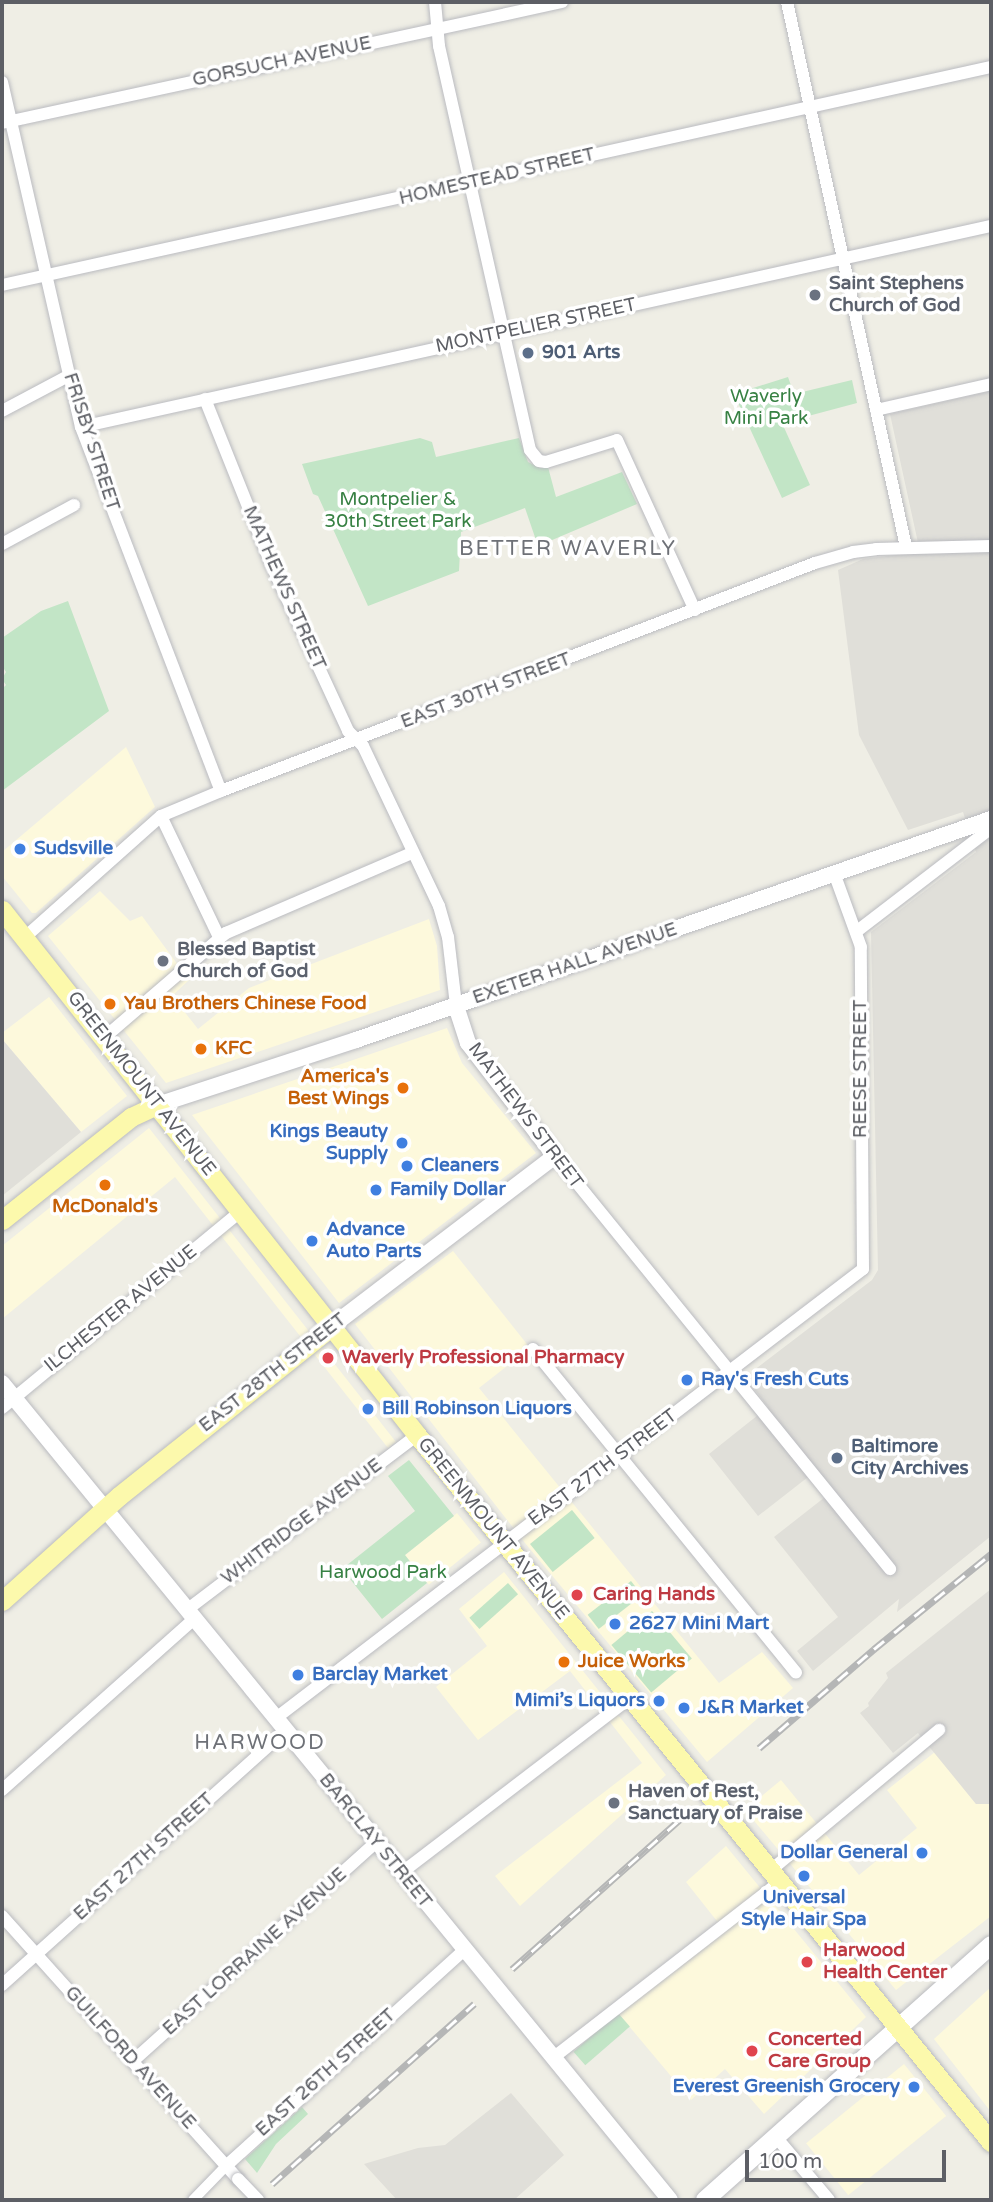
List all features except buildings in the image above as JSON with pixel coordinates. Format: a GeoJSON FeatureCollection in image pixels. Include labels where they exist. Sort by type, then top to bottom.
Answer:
{"type":"FeatureCollection","features":[{"type":"Feature","properties":{"kind":"main road","name":"GREENMOUNT AVENUE"},"geometry":{"type":"LineString","coordinates":[[2,910],[417,1435],[991,2142]]}},
{"type":"Feature","properties":{"kind":"main road"},"geometry":{"type":"LineString","coordinates":[[2,1220],[131,1116],[158,1105]]}},
{"type":"Feature","properties":{"kind":"main road","name":"EAST 28TH STREET"},"geometry":{"type":"LineString","coordinates":[[2,1601],[105,1509],[332,1326]]}},
{"type":"Feature","properties":{"kind":"main road"},"geometry":{"type":"LineString","coordinates":[[705,2200],[991,1945]]}},
{"type":"Feature","properties":{"kind":"street"},"geometry":{"type":"LineString","coordinates":[[435,2],[439,46],[530,450],[539,461],[546,462],[617,440],[695,610]]}},
{"type":"Feature","properties":{"kind":"street","name":"GORSUCH AVENUE"},"geometry":{"type":"LineString","coordinates":[[6,122],[562,2]]}},
{"type":"Feature","properties":{"kind":"street"},"geometry":{"type":"LineString","coordinates":[[787,2],[906,547]]}},
{"type":"Feature","properties":{"kind":"street","name":"HOMESTEAD STREET"},"geometry":{"type":"LineString","coordinates":[[2,285],[991,67]]}},
{"type":"Feature","properties":{"kind":"street","name":"FRISBY STREET"},"geometry":{"type":"LineString","coordinates":[[2,82],[6,122],[81,427],[221,791]]}},
{"type":"Feature","properties":{"kind":"street","name":"MONTPELIER STREET"},"geometry":{"type":"LineString","coordinates":[[81,427],[991,226]]}},
{"type":"Feature","properties":{"kind":"street"},"geometry":{"type":"LineString","coordinates":[[2,411],[68,376]]}},
{"type":"Feature","properties":{"kind":"street"},"geometry":{"type":"LineString","coordinates":[[876,410],[991,384]]}},
{"type":"Feature","properties":{"kind":"street","name":"MATHEWS STREET"},"geometry":{"type":"LineString","coordinates":[[205,399],[271,564],[348,731],[358,740],[445,925],[456,1005],[468,1043],[728,1373],[890,1569]]}},
{"type":"Feature","properties":{"kind":"street"},"geometry":{"type":"LineString","coordinates":[[2,544],[74,505]]}},
{"type":"Feature","properties":{"kind":"street","name":"EAST 30TH STREET"},"geometry":{"type":"LineString","coordinates":[[24,938],[161,816],[221,791],[843,554],[906,547],[991,546]]}},
{"type":"Feature","properties":{"kind":"street"},"geometry":{"type":"LineString","coordinates":[[161,816],[219,937]]}},
{"type":"Feature","properties":{"kind":"street","name":"EXETER HALL AVENUE"},"geometry":{"type":"LineString","coordinates":[[158,1105],[456,1005],[991,819]]}},
{"type":"Feature","properties":{"kind":"street"},"geometry":{"type":"LineString","coordinates":[[857,931],[991,828]]}},
{"type":"Feature","properties":{"kind":"street"},"geometry":{"type":"LineString","coordinates":[[105,1037],[219,937],[412,853]]}},
{"type":"Feature","properties":{"kind":"street","name":"REESE STREET"},"geometry":{"type":"LineString","coordinates":[[834,873],[861,947],[863,1269]]}},
{"type":"Feature","properties":{"kind":"street","name":"EAST 28TH STREET"},"geometry":{"type":"LineString","coordinates":[[332,1326],[555,1156]]}},
{"type":"Feature","properties":{"kind":"street","name":"ILCHESTER AVENUE"},"geometry":{"type":"LineString","coordinates":[[8,1402],[241,1211]]}},
{"type":"Feature","properties":{"kind":"street","name":"EAST 27TH STREET"},"geometry":{"type":"LineString","coordinates":[[2,1985],[281,1724],[504,1543],[863,1269]]}},
{"type":"Feature","properties":{"kind":"street"},"geometry":{"type":"LineString","coordinates":[[533,1349],[796,1673]]}},
{"type":"Feature","properties":{"kind":"street","name":"BARCLAY STREET"},"geometry":{"type":"LineString","coordinates":[[2,1383],[8,1402],[105,1509],[670,2200]]}},
{"type":"Feature","properties":{"kind":"street","name":"WHITRIDGE AVENUE"},"geometry":{"type":"LineString","coordinates":[[2,1790],[191,1614],[417,1435]]}},
{"type":"Feature","properties":{"kind":"street"},"geometry":{"type":"LineString","coordinates":[[401,1873],[630,1698]]}},
{"type":"Feature","properties":{"kind":"street"},"geometry":{"type":"LineString","coordinates":[[554,2057],[776,1876],[939,1730]]}},
{"type":"Feature","properties":{"kind":"street","name":"EAST LORRAINE AVENUE"},"geometry":{"type":"LineString","coordinates":[[133,2061],[376,1842]]}},
{"type":"Feature","properties":{"kind":"street","name":"GUILFORD AVENUE"},"geometry":{"type":"LineString","coordinates":[[2,1916],[258,2200]]}},
{"type":"Feature","properties":{"kind":"street","name":"EAST 26TH STREET"},"geometry":{"type":"LineString","coordinates":[[193,2200],[226,2166],[464,1950]]}},
{"type":"Feature","properties":{"kind":"street"},"geometry":{"type":"LineString","coordinates":[[776,2137],[829,2200]]}},
{"type":"Feature","properties":{"kind":"shaded area"},"geometry":{"type":"Polygon","coordinates":[[[991,391],[991,1536],[897,1612],[899,1599],[813,1671],[797,1651],[838,1617],[774,1537],[834,1490],[817,1470],[758,1516],[709,1454],[768,1407],[745,1377],[872,1280],[878,1270],[871,932],[976,852],[963,812],[908,830],[859,735],[838,570],[863,559],[920,552],[890,414],[991,391]]]}},
{"type":"Feature","properties":{"kind":"shaded area"},"geometry":{"type":"Polygon","coordinates":[[[126,747],[155,807],[36,913],[32,913],[2,876],[2,852],[126,747]]]}},
{"type":"Feature","properties":{"kind":"shaded area"},"geometry":{"type":"Polygon","coordinates":[[[100,891],[130,921],[142,916],[189,980],[172,996],[198,1029],[249,988],[429,919],[437,946],[440,990],[166,1083],[48,936],[100,891]]]}},
{"type":"Feature","properties":{"kind":"shaded area"},"geometry":{"type":"Polygon","coordinates":[[[49,997],[127,1096],[81,1132],[2,1039],[2,1033],[49,997]]]}},
{"type":"Feature","properties":{"kind":"shaded area"},"geometry":{"type":"Polygon","coordinates":[[[447,1028],[462,1063],[536,1153],[339,1303],[192,1115],[447,1028]]]}},
{"type":"Feature","properties":{"kind":"shaded area"},"geometry":{"type":"Polygon","coordinates":[[[2,1039],[81,1132],[2,1196],[2,1039]]]}},
{"type":"Feature","properties":{"kind":"shaded area"},"geometry":{"type":"Polygon","coordinates":[[[149,1128],[396,1442],[388,1448],[175,1177],[2,1319],[2,1246],[149,1128]]]}},
{"type":"Feature","properties":{"kind":"shaded area"},"geometry":{"type":"Polygon","coordinates":[[[453,1251],[530,1348],[479,1388],[719,1683],[762,1652],[793,1688],[707,1762],[525,1543],[355,1324],[453,1251]]]}},
{"type":"Feature","properties":{"kind":"shaded area"},"geometry":{"type":"Polygon","coordinates":[[[457,1513],[481,1543],[429,1585],[405,1555],[457,1513]]]}},
{"type":"Feature","properties":{"kind":"shaded area"},"geometry":{"type":"Polygon","coordinates":[[[504,1572],[666,1775],[520,1906],[495,1876],[642,1763],[570,1671],[478,1740],[436,1687],[487,1646],[459,1609],[504,1572]]]}},
{"type":"Feature","properties":{"kind":"shaded area"},"geometry":{"type":"Polygon","coordinates":[[[991,1589],[991,1804],[976,1804],[918,1733],[893,1753],[860,1713],[869,1706],[868,1703],[888,1678],[886,1673],[991,1589]]]}},
{"type":"Feature","properties":{"kind":"shaded area"},"geometry":{"type":"Polygon","coordinates":[[[935,1752],[976,1804],[991,1804],[991,1916],[896,1990],[745,1810],[781,1780],[859,1875],[917,1828],[887,1790],[935,1752]]]}},
{"type":"Feature","properties":{"kind":"shaded area"},"geometry":{"type":"Polygon","coordinates":[[[726,1846],[866,2017],[764,2114],[725,2069],[691,2100],[618,2013],[724,1930],[686,1882],[726,1846]]]}},
{"type":"Feature","properties":{"kind":"shaded area"},"geometry":{"type":"Polygon","coordinates":[[[991,1987],[991,2112],[934,2039],[991,1987]]]}},
{"type":"Feature","properties":{"kind":"shaded area"},"geometry":{"type":"Polygon","coordinates":[[[904,2064],[946,2116],[848,2195],[806,2143],[904,2064]]]}},
{"type":"Feature","properties":{"kind":"shaded area"},"geometry":{"type":"Polygon","coordinates":[[[511,2093],[564,2155],[514,2200],[397,2200],[364,2164],[418,2148],[445,2145],[511,2093]]]}},
{"type":"Feature","properties":{"kind":"green space","name":"Waverly Mini Park"},"geometry":{"type":"Polygon","coordinates":[[[788,377],[794,394],[852,380],[857,403],[782,423],[810,485],[782,498],[734,394],[788,377]]]}},
{"type":"Feature","properties":{"kind":"green space","name":"Montpelier & 30th Street Park"},"geometry":{"type":"Polygon","coordinates":[[[420,438],[432,442],[436,457],[519,438],[528,462],[540,468],[548,467],[556,497],[622,472],[637,504],[538,546],[525,508],[461,532],[459,571],[368,606],[318,496],[313,494],[302,464],[420,438]]]}},
{"type":"Feature","properties":{"kind":"green space"},"geometry":{"type":"Polygon","coordinates":[[[68,601],[109,711],[2,791],[2,689],[6,685],[2,679],[6,672],[2,666],[2,638],[41,611],[68,601]]]}},
{"type":"Feature","properties":{"kind":"green space","name":"Harwood Park"},"geometry":{"type":"Polygon","coordinates":[[[409,1460],[454,1516],[405,1555],[427,1583],[382,1619],[342,1569],[415,1511],[388,1476],[409,1460]]]}},
{"type":"Feature","properties":{"kind":"green space"},"geometry":{"type":"Polygon","coordinates":[[[572,1510],[595,1538],[553,1572],[530,1544],[572,1510]]]}},
{"type":"Feature","properties":{"kind":"green space"},"geometry":{"type":"Polygon","coordinates":[[[631,1581],[642,1595],[599,1629],[588,1615],[631,1581]]]}},
{"type":"Feature","properties":{"kind":"green space"},"geometry":{"type":"Polygon","coordinates":[[[508,1583],[518,1594],[479,1629],[469,1618],[508,1583]]]}},
{"type":"Feature","properties":{"kind":"green space"},"geometry":{"type":"Polygon","coordinates":[[[652,1611],[692,1658],[651,1693],[611,1645],[652,1611]]]}},
{"type":"Feature","properties":{"kind":"green space"},"geometry":{"type":"Polygon","coordinates":[[[618,2013],[630,2027],[585,2065],[573,2052],[618,2013]]]}},
{"type":"Feature","properties":{"kind":"green space"},"geometry":{"type":"Polygon","coordinates":[[[302,2107],[308,2114],[276,2144],[257,2173],[245,2159],[302,2107]]]}},
{"type":"Feature","properties":{"kind":"railway"},"geometry":{"type":"LineString","coordinates":[[759,1748],[874,1649],[991,1554]]}},
{"type":"Feature","properties":{"kind":"railway"},"geometry":{"type":"LineString","coordinates":[[512,1969],[688,1812]]}},
{"type":"Feature","properties":{"kind":"railway"},"geometry":{"type":"LineString","coordinates":[[272,2184],[474,2004]]}},
{"type":"Feature","properties":{"kind":"place","name":"Saint Stephens Church of God"},"geometry":{"type":"Point","coordinates":[815,295]}},
{"type":"Feature","properties":{"kind":"place","name":"901 Arts"},"geometry":{"type":"Point","coordinates":[528,353]}},
{"type":"Feature","properties":{"kind":"place","name":"Sudsville"},"geometry":{"type":"Point","coordinates":[20,849]}},
{"type":"Feature","properties":{"kind":"place","name":"Blessed Baptist Church of God"},"geometry":{"type":"Point","coordinates":[163,961]}},
{"type":"Feature","properties":{"kind":"place","name":"Yau Brothers Chinese Food"},"geometry":{"type":"Point","coordinates":[110,1004]}},
{"type":"Feature","properties":{"kind":"place","name":"KFC"},"geometry":{"type":"Point","coordinates":[201,1049]}},
{"type":"Feature","properties":{"kind":"place","name":"America's Best Wings"},"geometry":{"type":"Point","coordinates":[403,1088]}},
{"type":"Feature","properties":{"kind":"place","name":"Kings Beauty Supply"},"geometry":{"type":"Point","coordinates":[402,1143]}},
{"type":"Feature","properties":{"kind":"place","name":"Cleaners"},"geometry":{"type":"Point","coordinates":[407,1166]}},
{"type":"Feature","properties":{"kind":"place","name":"McDonald's"},"geometry":{"type":"Point","coordinates":[105,1185]}},
{"type":"Feature","properties":{"kind":"place","name":"Family Dollar"},"geometry":{"type":"Point","coordinates":[376,1190]}},
{"type":"Feature","properties":{"kind":"place","name":"Advance Auto Parts"},"geometry":{"type":"Point","coordinates":[312,1241]}},
{"type":"Feature","properties":{"kind":"place","name":"Waverly Professional Pharmacy"},"geometry":{"type":"Point","coordinates":[328,1358]}},
{"type":"Feature","properties":{"kind":"place","name":"Ray's Fresh Cuts"},"geometry":{"type":"Point","coordinates":[687,1380]}},
{"type":"Feature","properties":{"kind":"place","name":"Bill Robinson Liquors"},"geometry":{"type":"Point","coordinates":[368,1409]}},
{"type":"Feature","properties":{"kind":"place","name":"Baltimore City Archives"},"geometry":{"type":"Point","coordinates":[837,1458]}},
{"type":"Feature","properties":{"kind":"place","name":"Caring Hands"},"geometry":{"type":"Point","coordinates":[577,1595]}},
{"type":"Feature","properties":{"kind":"place","name":"2627 Mini Mart"},"geometry":{"type":"Point","coordinates":[615,1624]}},
{"type":"Feature","properties":{"kind":"place","name":"Juice Works"},"geometry":{"type":"Point","coordinates":[564,1662]}},
{"type":"Feature","properties":{"kind":"place","name":"Barclay Market"},"geometry":{"type":"Point","coordinates":[298,1675]}},
{"type":"Feature","properties":{"kind":"place","name":"Mimi’s Liquors"},"geometry":{"type":"Point","coordinates":[659,1701]}},
{"type":"Feature","properties":{"kind":"place","name":"J&R Market"},"geometry":{"type":"Point","coordinates":[684,1708]}},
{"type":"Feature","properties":{"kind":"place","name":"Haven of Rest, Sanctuary of Praise"},"geometry":{"type":"Point","coordinates":[614,1803]}},
{"type":"Feature","properties":{"kind":"place","name":"Dollar General"},"geometry":{"type":"Point","coordinates":[922,1853]}},
{"type":"Feature","properties":{"kind":"place","name":"Universal Style Hair Spa"},"geometry":{"type":"Point","coordinates":[804,1876]}},
{"type":"Feature","properties":{"kind":"place","name":"Harwood Health Center"},"geometry":{"type":"Point","coordinates":[807,1962]}},
{"type":"Feature","properties":{"kind":"place","name":"Concerted Care Group"},"geometry":{"type":"Point","coordinates":[752,2051]}},
{"type":"Feature","properties":{"kind":"place","name":"Everest Greenish Grocery"},"geometry":{"type":"Point","coordinates":[914,2087]}},
{"type":"Feature","properties":{"kind":"district","name":"BETTER WAVERLY"},"geometry":{"type":"Point","coordinates":[568,549]}},
{"type":"Feature","properties":{"kind":"district","name":"HARWOOD"},"geometry":{"type":"Point","coordinates":[260,1743]}}]}
